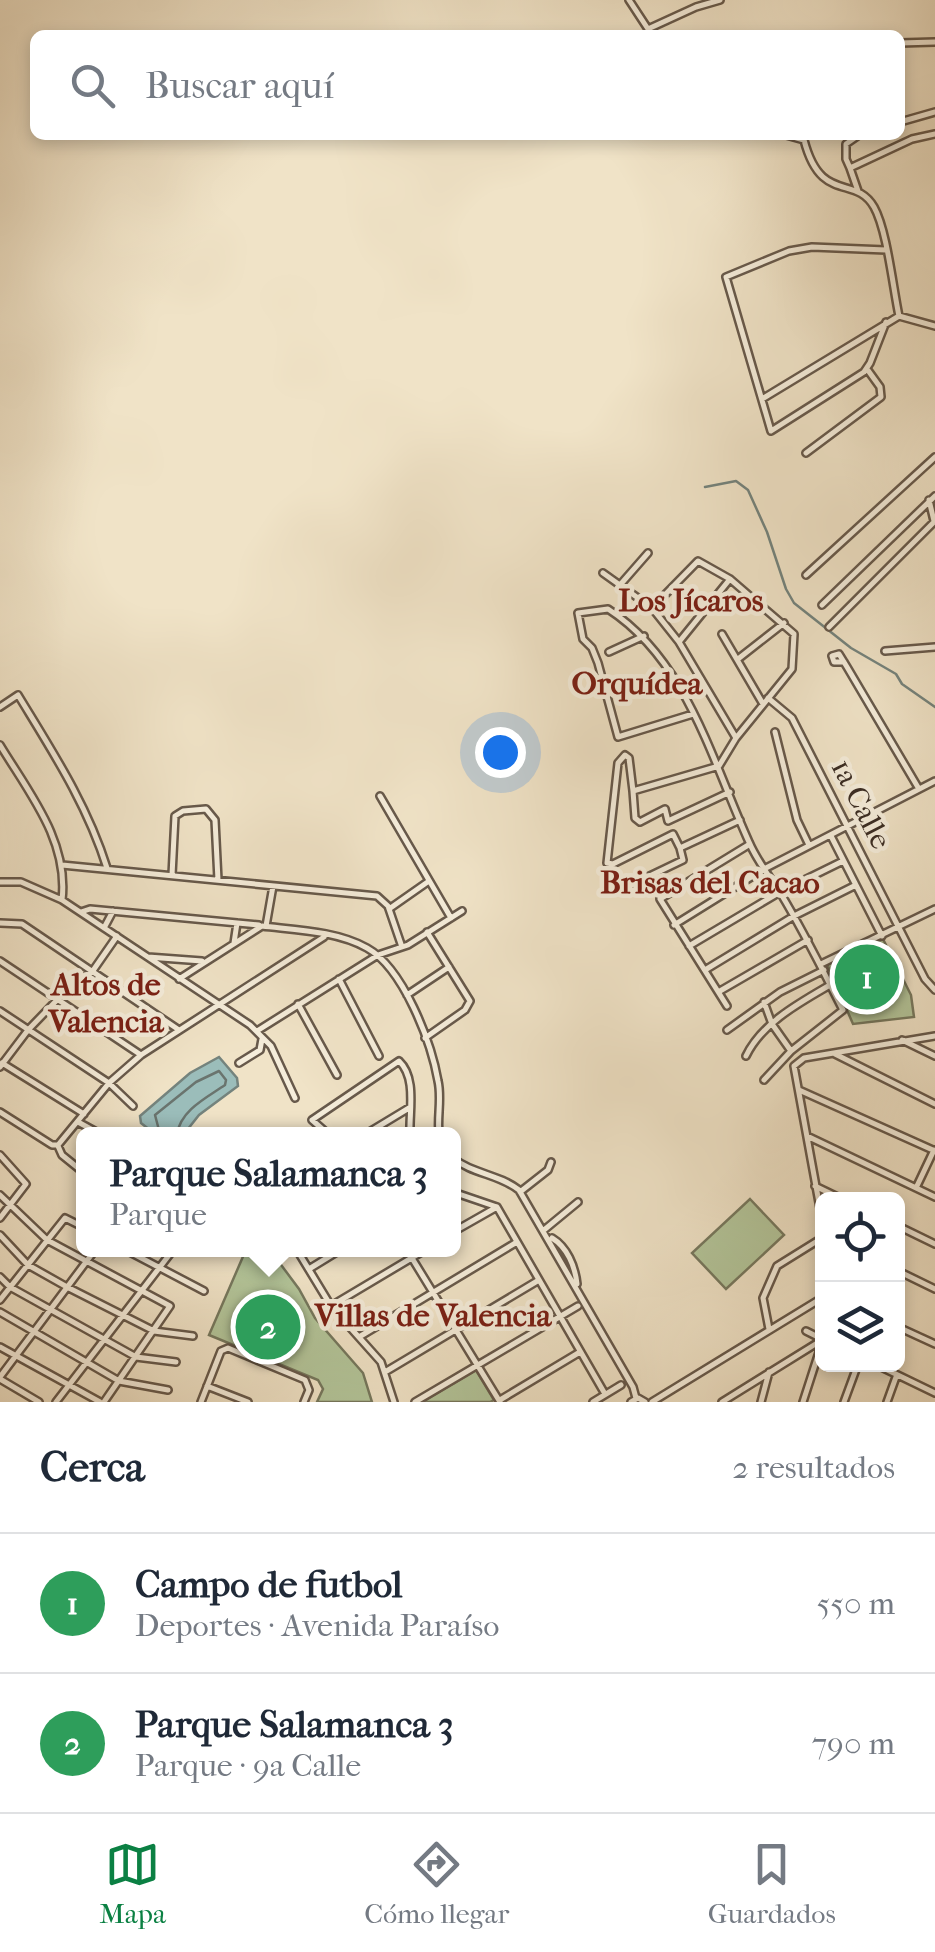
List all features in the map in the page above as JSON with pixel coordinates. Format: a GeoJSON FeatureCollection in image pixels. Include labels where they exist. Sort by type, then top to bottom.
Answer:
{"type":"FeatureCollection","features":[{"type":"Feature","properties":{"kind":"street"},"geometry":{"type":"LineString","coordinates":[[629,0],[648,30]]}},
{"type":"Feature","properties":{"kind":"street"},"geometry":{"type":"LineString","coordinates":[[653,30],[696,7],[720,0]]}},
{"type":"Feature","properties":{"kind":"street"},"geometry":{"type":"LineString","coordinates":[[905,43],[935,42]]}},
{"type":"Feature","properties":{"kind":"street"},"geometry":{"type":"LineString","coordinates":[[905,121],[935,112]]}},
{"type":"Feature","properties":{"kind":"street"},"geometry":{"type":"LineString","coordinates":[[850,168],[912,139],[935,134]]}},
{"type":"Feature","properties":{"kind":"street"},"geometry":{"type":"LineString","coordinates":[[804,140],[810,160],[824,181],[858,192],[875,208],[899,316]]}},
{"type":"Feature","properties":{"kind":"street"},"geometry":{"type":"LineString","coordinates":[[852,140],[846,144],[846,160],[858,192]]}},
{"type":"Feature","properties":{"kind":"street"},"geometry":{"type":"LineString","coordinates":[[886,250],[812,246],[726,277],[772,431],[867,368],[886,322]]}},
{"type":"Feature","properties":{"kind":"street"},"geometry":{"type":"LineString","coordinates":[[762,400],[899,316],[935,326]]}},
{"type":"Feature","properties":{"kind":"street"},"geometry":{"type":"LineString","coordinates":[[806,453],[881,397],[880,388],[867,368]]}},
{"type":"Feature","properties":{"kind":"street"},"geometry":{"type":"LineString","coordinates":[[806,575],[935,457]]}},
{"type":"Feature","properties":{"kind":"street"},"geometry":{"type":"LineString","coordinates":[[829,627],[934,521],[932,498]]}},
{"type":"Feature","properties":{"kind":"street"},"geometry":{"type":"LineString","coordinates":[[822,606],[932,498]]}},
{"type":"Feature","properties":{"kind":"street"},"geometry":{"type":"LineString","coordinates":[[620,585],[648,554]]}},
{"type":"Feature","properties":{"kind":"street"},"geometry":{"type":"LineString","coordinates":[[634,792],[719,766],[736,738],[792,669],[795,638],[784,623],[730,579],[698,561],[652,608]]}},
{"type":"Feature","properties":{"kind":"street"},"geometry":{"type":"LineString","coordinates":[[603,572],[652,608],[679,642],[736,738]]}},
{"type":"Feature","properties":{"kind":"street"},"geometry":{"type":"LineString","coordinates":[[679,642],[730,579]]}},
{"type":"Feature","properties":{"kind":"street"},"geometry":{"type":"LineString","coordinates":[[693,714],[618,737],[594,650],[583,638],[579,611],[608,608],[644,636],[693,714],[708,742],[750,844],[808,940],[843,1010],[791,1051],[764,1080]]}},
{"type":"Feature","properties":{"kind":"street"},"geometry":{"type":"LineString","coordinates":[[738,659],[784,623]]}},
{"type":"Feature","properties":{"kind":"street","name":"1a Calle"},"geometry":{"type":"LineString","coordinates":[[722,634],[766,701],[792,718],[927,983],[935,990]]}},
{"type":"Feature","properties":{"kind":"street"},"geometry":{"type":"LineString","coordinates":[[609,652],[644,636]]}},
{"type":"Feature","properties":{"kind":"street"},"geometry":{"type":"LineString","coordinates":[[885,651],[935,647]]}},
{"type":"Feature","properties":{"kind":"street"},"geometry":{"type":"LineString","coordinates":[[844,662],[920,789]]}},
{"type":"Feature","properties":{"kind":"street"},"geometry":{"type":"LineString","coordinates":[[0,707],[18,695],[66,773],[97,836],[107,868]]}},
{"type":"Feature","properties":{"kind":"street"},"geometry":{"type":"LineString","coordinates":[[775,732],[797,820],[809,845]]}},
{"type":"Feature","properties":{"kind":"street"},"geometry":{"type":"LineString","coordinates":[[0,745],[45,818],[62,865],[62,900]]}},
{"type":"Feature","properties":{"kind":"street"},"geometry":{"type":"LineString","coordinates":[[635,884],[682,860],[665,809],[637,822],[626,755],[618,763],[608,863],[673,834]]}},
{"type":"Feature","properties":{"kind":"street"},"geometry":{"type":"LineString","coordinates":[[674,925],[764,869],[935,782]]}},
{"type":"Feature","properties":{"kind":"street"},"geometry":{"type":"LineString","coordinates":[[668,822],[730,792]]}},
{"type":"Feature","properties":{"kind":"street"},"geometry":{"type":"LineString","coordinates":[[380,796],[451,918]]}},
{"type":"Feature","properties":{"kind":"street"},"geometry":{"type":"LineString","coordinates":[[172,875],[175,816],[183,810],[206,809],[214,820],[218,880]]}},
{"type":"Feature","properties":{"kind":"street"},"geometry":{"type":"LineString","coordinates":[[680,848],[740,820]]}},
{"type":"Feature","properties":{"kind":"street"},"geometry":{"type":"LineString","coordinates":[[830,835],[882,936]]}},
{"type":"Feature","properties":{"kind":"street"},"geometry":{"type":"LineString","coordinates":[[727,1006],[660,898],[750,844]]}},
{"type":"Feature","properties":{"kind":"street"},"geometry":{"type":"LineString","coordinates":[[689,946],[780,892],[843,861]]}},
{"type":"Feature","properties":{"kind":"street"},"geometry":{"type":"LineString","coordinates":[[62,865],[378,896],[389,909],[402,946]]}},
{"type":"Feature","properties":{"kind":"street"},"geometry":{"type":"LineString","coordinates":[[389,909],[429,881]]}},
{"type":"Feature","properties":{"kind":"street"},"geometry":{"type":"LineString","coordinates":[[0,882],[21,882],[62,900],[260,1033],[277,1057],[296,1098]]}},
{"type":"Feature","properties":{"kind":"street"},"geometry":{"type":"LineString","coordinates":[[705,970],[794,916],[856,885]]}},
{"type":"Feature","properties":{"kind":"street"},"geometry":{"type":"LineString","coordinates":[[179,979],[264,926],[273,886]]}},
{"type":"Feature","properties":{"kind":"street"},"geometry":{"type":"LineString","coordinates":[[727,1030],[822,967],[935,908]]}},
{"type":"Feature","properties":{"kind":"street"},"geometry":{"type":"LineString","coordinates":[[80,912],[90,909],[264,926],[326,935],[356,943],[378,955],[407,995],[425,1038],[438,1082],[439,1127]]}},
{"type":"Feature","properties":{"kind":"street"},"geometry":{"type":"LineString","coordinates":[[260,1033],[298,1004],[378,955],[402,946],[462,910]]}},
{"type":"Feature","properties":{"kind":"street"},"geometry":{"type":"LineString","coordinates":[[104,928],[113,911]]}},
{"type":"Feature","properties":{"kind":"street"},"geometry":{"type":"LineString","coordinates":[[0,923],[22,924],[180,1030]]}},
{"type":"Feature","properties":{"kind":"street"},"geometry":{"type":"LineString","coordinates":[[234,943],[236,923]]}},
{"type":"Feature","properties":{"kind":"street"},"geometry":{"type":"LineString","coordinates":[[425,1038],[468,1006],[468,996],[427,932]]}},
{"type":"Feature","properties":{"kind":"street"},"geometry":{"type":"LineString","coordinates":[[0,1112],[58,1145],[109,1083],[141,1055],[326,935]]}},
{"type":"Feature","properties":{"kind":"street"},"geometry":{"type":"LineString","coordinates":[[84,1114],[1,1064],[57,1000],[92,972],[117,936]]}},
{"type":"Feature","properties":{"kind":"street"},"geometry":{"type":"LineString","coordinates":[[719,992],[808,940]]}},
{"type":"Feature","properties":{"kind":"street"},"geometry":{"type":"LineString","coordinates":[[146,956],[204,962]]}},
{"type":"Feature","properties":{"kind":"street"},"geometry":{"type":"LineString","coordinates":[[0,961],[141,1055]]}},
{"type":"Feature","properties":{"kind":"street"},"geometry":{"type":"LineString","coordinates":[[407,995],[450,967]]}},
{"type":"Feature","properties":{"kind":"street"},"geometry":{"type":"LineString","coordinates":[[339,979],[380,1056]]}},
{"type":"Feature","properties":{"kind":"street"},"geometry":{"type":"LineString","coordinates":[[746,1056],[772,1024],[830,984]]}},
{"type":"Feature","properties":{"kind":"street"},"geometry":{"type":"LineString","coordinates":[[764,1002],[772,1024],[791,1051]]}},
{"type":"Feature","properties":{"kind":"street"},"geometry":{"type":"LineString","coordinates":[[298,1004],[337,1075]]}},
{"type":"Feature","properties":{"kind":"street"},"geometry":{"type":"LineString","coordinates":[[0,1011],[109,1083],[133,1106]]}},
{"type":"Feature","properties":{"kind":"street"},"geometry":{"type":"LineString","coordinates":[[239,1063],[260,1050],[260,1033]]}},
{"type":"Feature","properties":{"kind":"street"},"geometry":{"type":"LineString","coordinates":[[816,1192],[802,1090],[794,1071],[797,1062],[833,1052],[935,1036]]}},
{"type":"Feature","properties":{"kind":"street"},"geometry":{"type":"LineString","coordinates":[[902,1040],[935,1056]]}},
{"type":"Feature","properties":{"kind":"street"},"geometry":{"type":"LineString","coordinates":[[854,1049],[856,1066]]}},
{"type":"Feature","properties":{"kind":"street"},"geometry":{"type":"LineString","coordinates":[[833,1052],[935,1104]]}},
{"type":"Feature","properties":{"kind":"street"},"geometry":{"type":"LineString","coordinates":[[320,1127],[312,1120],[402,1062],[411,1094],[410,1127]]}},
{"type":"Feature","properties":{"kind":"street"},"geometry":{"type":"LineString","coordinates":[[802,1090],[935,1150],[916,1188]]}},
{"type":"Feature","properties":{"kind":"street"},"geometry":{"type":"LineString","coordinates":[[378,1127],[409,1108]]}},
{"type":"Feature","properties":{"kind":"street"},"geometry":{"type":"LineString","coordinates":[[78,1122],[87,1127]]}},
{"type":"Feature","properties":{"kind":"street"},"geometry":{"type":"LineString","coordinates":[[807,1136],[935,1197]]}},
{"type":"Feature","properties":{"kind":"street"},"geometry":{"type":"LineString","coordinates":[[58,1145],[62,1155],[76,1166]]}},
{"type":"Feature","properties":{"kind":"street"},"geometry":{"type":"LineString","coordinates":[[0,1155],[26,1184],[0,1218]]}},
{"type":"Feature","properties":{"kind":"street"},"geometry":{"type":"LineString","coordinates":[[520,1192],[548,1170],[552,1162]]}},
{"type":"Feature","properties":{"kind":"street"},"geometry":{"type":"LineString","coordinates":[[461,1164],[512,1185],[546,1232],[560,1243],[575,1269],[577,1286],[633,1387],[633,1400],[653,1401],[815,1302]]}},
{"type":"Feature","properties":{"kind":"street"},"geometry":{"type":"LineString","coordinates":[[815,1186],[827,1192]]}},
{"type":"Feature","properties":{"kind":"street"},"geometry":{"type":"LineString","coordinates":[[0,1195],[47,1240],[76,1257]]}},
{"type":"Feature","properties":{"kind":"street"},"geometry":{"type":"LineString","coordinates":[[461,1195],[497,1207],[605,1394]]}},
{"type":"Feature","properties":{"kind":"street"},"geometry":{"type":"LineString","coordinates":[[546,1232],[578,1202]]}},
{"type":"Feature","properties":{"kind":"street"},"geometry":{"type":"LineString","coordinates":[[482,1214],[489,1204]]}},
{"type":"Feature","properties":{"kind":"street"},"geometry":{"type":"LineString","coordinates":[[461,1227],[497,1207]]}},
{"type":"Feature","properties":{"kind":"street"},"geometry":{"type":"LineString","coordinates":[[0,1300],[64,1218],[76,1224]]}},
{"type":"Feature","properties":{"kind":"street"},"geometry":{"type":"LineString","coordinates":[[905,1229],[935,1244]]}},
{"type":"Feature","properties":{"kind":"street"},"geometry":{"type":"LineString","coordinates":[[0,1235],[28,1265],[121,1315],[154,1331],[193,1336]]}},
{"type":"Feature","properties":{"kind":"street"},"geometry":{"type":"LineString","coordinates":[[358,1337],[516,1242]]}},
{"type":"Feature","properties":{"kind":"street"},"geometry":{"type":"LineString","coordinates":[[769,1330],[763,1298],[777,1266],[815,1242]]}},
{"type":"Feature","properties":{"kind":"street"},"geometry":{"type":"LineString","coordinates":[[0,1346],[102,1402],[170,1306],[76,1257]]}},
{"type":"Feature","properties":{"kind":"street"},"geometry":{"type":"LineString","coordinates":[[39,1402],[0,1378],[90,1257]]}},
{"type":"Feature","properties":{"kind":"street"},"geometry":{"type":"LineString","coordinates":[[140,1257],[204,1291]]}},
{"type":"Feature","properties":{"kind":"street"},"geometry":{"type":"LineString","coordinates":[[56,1402],[167,1257]]}},
{"type":"Feature","properties":{"kind":"street"},"geometry":{"type":"LineString","coordinates":[[301,1257],[331,1306],[374,1352],[394,1402]]}},
{"type":"Feature","properties":{"kind":"street"},"geometry":{"type":"LineString","coordinates":[[309,1269],[329,1257]]}},
{"type":"Feature","properties":{"kind":"street"},"geometry":{"type":"LineString","coordinates":[[331,1306],[412,1258],[500,1402],[580,1352]]}},
{"type":"Feature","properties":{"kind":"street"},"geometry":{"type":"LineString","coordinates":[[905,1274],[934,1286]]}},
{"type":"Feature","properties":{"kind":"street"},"geometry":{"type":"LineString","coordinates":[[0,1276],[10,1287],[136,1356],[176,1362]]}},
{"type":"Feature","properties":{"kind":"street"},"geometry":{"type":"LineString","coordinates":[[385,1372],[539,1280]]}},
{"type":"Feature","properties":{"kind":"street"},"geometry":{"type":"LineString","coordinates":[[415,1402],[578,1306]]}},
{"type":"Feature","properties":{"kind":"street"},"geometry":{"type":"LineString","coordinates":[[0,1312],[119,1380],[168,1390]]}},
{"type":"Feature","properties":{"kind":"street"},"geometry":{"type":"LineString","coordinates":[[905,1329],[935,1344]]}},
{"type":"Feature","properties":{"kind":"street"},"geometry":{"type":"LineString","coordinates":[[806,1331],[815,1337]]}},
{"type":"Feature","properties":{"kind":"street"},"geometry":{"type":"LineString","coordinates":[[722,1402],[815,1345]]}},
{"type":"Feature","properties":{"kind":"street"},"geometry":{"type":"LineString","coordinates":[[200,1402],[224,1348],[308,1383],[304,1402]]}},
{"type":"Feature","properties":{"kind":"street"},"geometry":{"type":"LineString","coordinates":[[803,1402],[815,1363]]}},
{"type":"Feature","properties":{"kind":"street"},"geometry":{"type":"LineString","coordinates":[[762,1402],[770,1372]]}},
{"type":"Feature","properties":{"kind":"street"},"geometry":{"type":"LineString","coordinates":[[844,1402],[855,1372]]}},
{"type":"Feature","properties":{"kind":"street"},"geometry":{"type":"LineString","coordinates":[[890,1372],[933,1392],[926,1402]]}},
{"type":"Feature","properties":{"kind":"street"},"geometry":{"type":"LineString","coordinates":[[886,1402],[896,1375]]}},
{"type":"Feature","properties":{"kind":"street"},"geometry":{"type":"LineString","coordinates":[[593,1402],[621,1385]]}},
{"type":"Feature","properties":{"kind":"street"},"geometry":{"type":"LineString","coordinates":[[207,1386],[248,1402]]}},
{"type":"Feature","properties":{"kind":"green space"},"geometry":{"type":"Polygon","coordinates":[[[883,939],[911,995],[914,1017],[853,1024],[827,964],[883,939]]]}},
{"type":"Feature","properties":{"kind":"green space"},"geometry":{"type":"Polygon","coordinates":[[[750,1199],[784,1235],[726,1289],[692,1253],[750,1199]]]}},
{"type":"Feature","properties":{"kind":"green space"},"geometry":{"type":"Polygon","coordinates":[[[243,1257],[275,1257],[315,1318],[363,1373],[372,1402],[317,1402],[323,1389],[318,1380],[209,1335],[243,1257]]]}},
{"type":"Feature","properties":{"kind":"green space"},"geometry":{"type":"Polygon","coordinates":[[[476,1370],[494,1400],[422,1402],[476,1370]]]}},
{"type":"Feature","properties":{"kind":"water"},"geometry":{"type":"Polygon","coordinates":[[[219,1057],[237,1078],[238,1086],[199,1115],[190,1127],[146,1127],[141,1123],[140,1116],[190,1073],[219,1057]]]}},
{"type":"Feature","properties":{"kind":"waterway"},"geometry":{"type":"LineString","coordinates":[[705,487],[736,481],[748,490],[794,603],[851,648],[896,674],[902,684],[935,707]]}},
{"type":"Feature","properties":{"kind":"place","name":"Campo de futbol"},"geometry":{"type":"Point","coordinates":[867,977]}},
{"type":"Feature","properties":{"kind":"place","name":"Parque Salamanca 3"},"geometry":{"type":"Point","coordinates":[268,1327]}},
{"type":"Feature","properties":{"kind":"district","name":"Los Jícaros"},"geometry":{"type":"Point","coordinates":[691,600]}},
{"type":"Feature","properties":{"kind":"district","name":"Orquídea"},"geometry":{"type":"Point","coordinates":[637,683]}},
{"type":"Feature","properties":{"kind":"district","name":"Brisas del Cacao"},"geometry":{"type":"Point","coordinates":[710,882]}},
{"type":"Feature","properties":{"kind":"district","name":"Altos de Valencia"},"geometry":{"type":"Point","coordinates":[106,1002]}},
{"type":"Feature","properties":{"kind":"district","name":"Villas de Valencia"},"geometry":{"type":"Point","coordinates":[433,1315]}}]}
